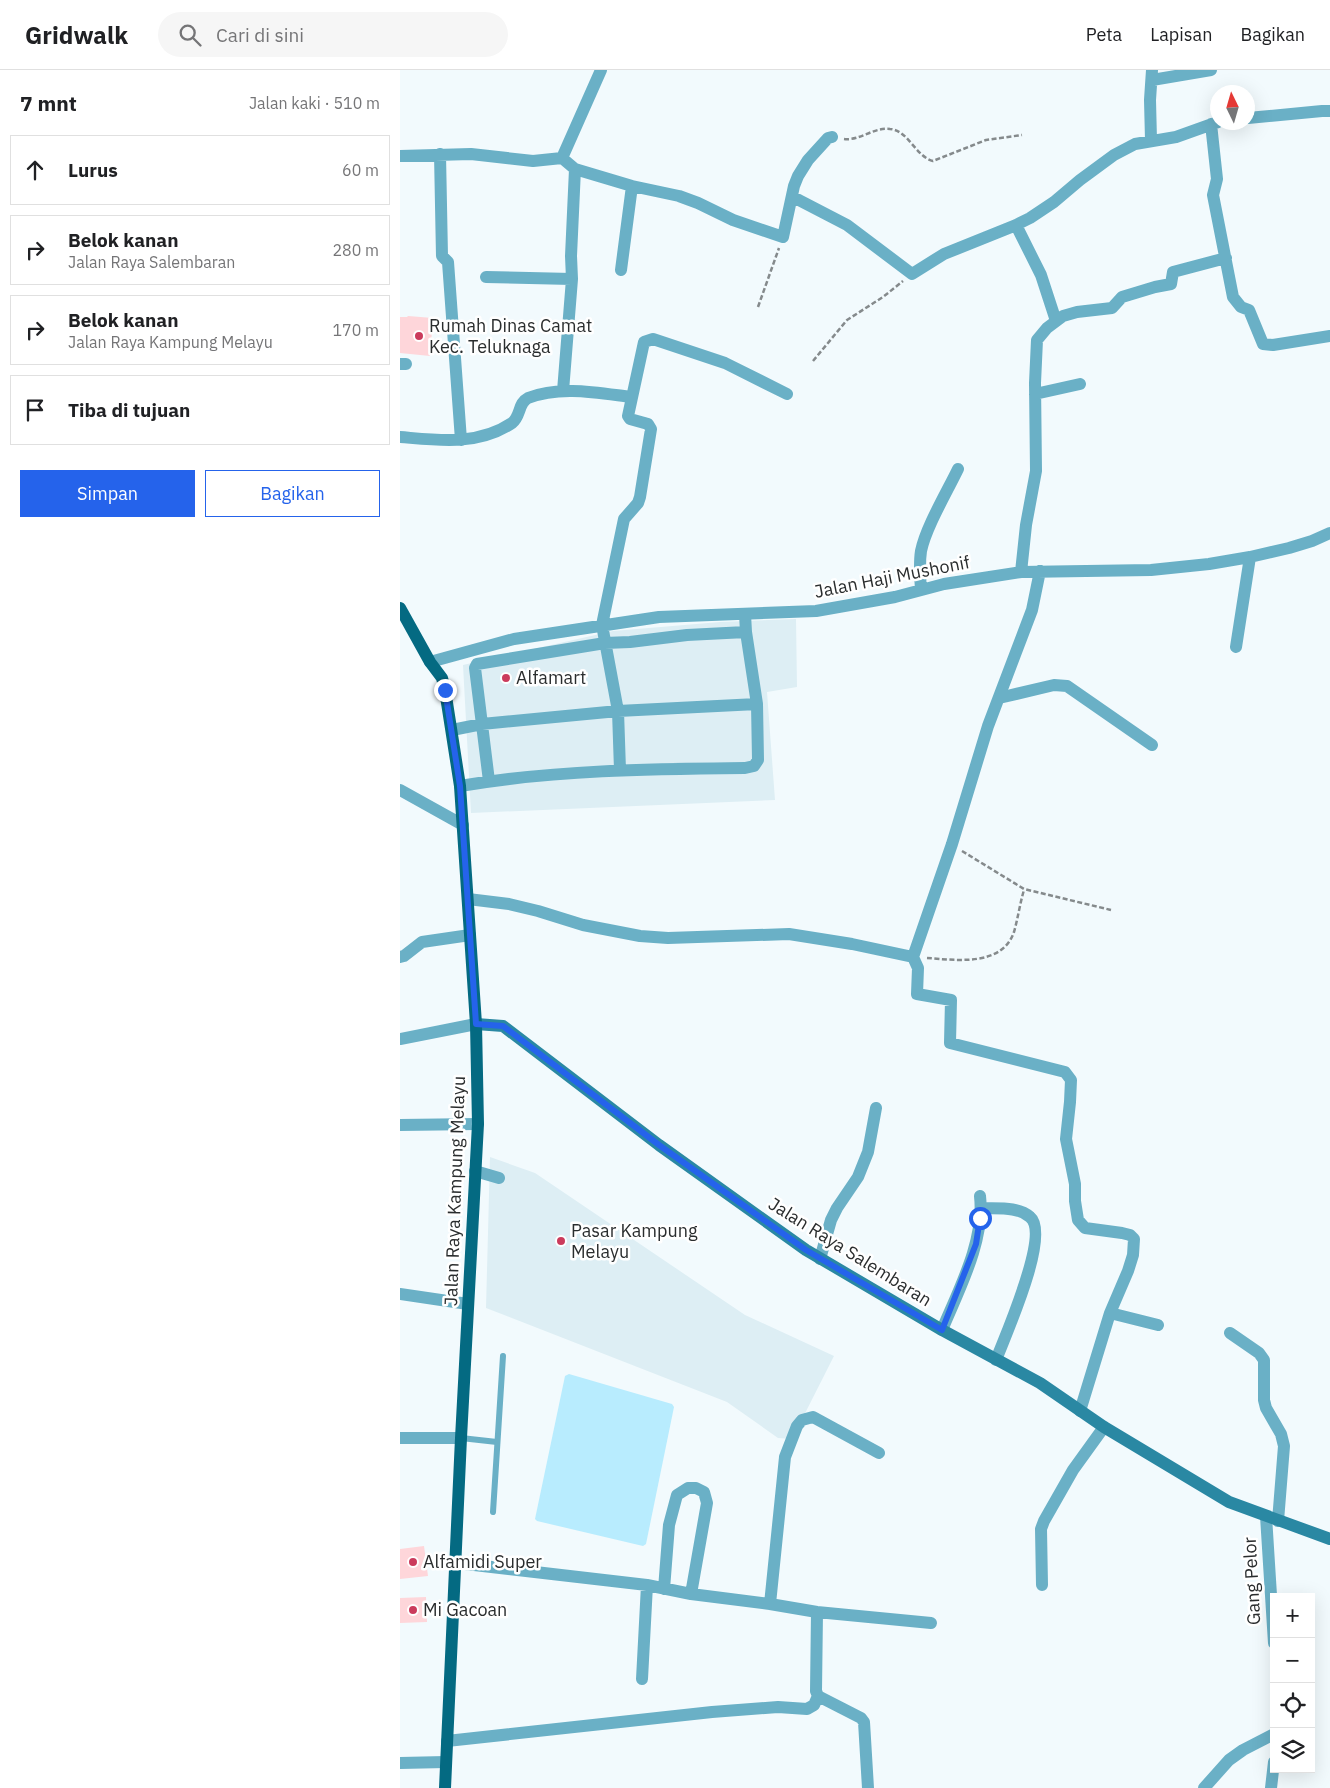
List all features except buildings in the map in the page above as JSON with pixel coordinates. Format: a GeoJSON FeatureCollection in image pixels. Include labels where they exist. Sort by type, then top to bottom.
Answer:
{"type":"FeatureCollection","features":[{"type":"Feature","properties":{"kind":"main road","name":"Jalan Raya Kampung Melayu"},"geometry":{"type":"LineString","coordinates":[[400,608],[430,662],[442,678],[445,690],[460,786],[476,1024],[478,1124],[445,1788]]}},
{"type":"Feature","properties":{"kind":"main road","name":"Jalan Raya Salembaran"},"geometry":{"type":"LineString","coordinates":[[476,1024],[503,1026],[659,1145],[820,1259],[942,1330],[1040,1383],[1080,1411],[1229,1502],[1330,1539]]}},
{"type":"Feature","properties":{"kind":"street"},"geometry":{"type":"LineString","coordinates":[[562,158],[601,70]]}},
{"type":"Feature","properties":{"kind":"street"},"geometry":{"type":"LineString","coordinates":[[1151,140],[1150,100],[1152,75],[1211,70]]}},
{"type":"Feature","properties":{"kind":"street"},"geometry":{"type":"LineString","coordinates":[[1255,117],[1322,110],[1330,111]]}},
{"type":"Feature","properties":{"kind":"street"},"geometry":{"type":"LineString","coordinates":[[793,197],[847,225],[912,274],[944,254],[1016,225],[1054,202],[1114,155],[1135,144],[1184,134],[1210,124]]}},
{"type":"Feature","properties":{"kind":"street"},"geometry":{"type":"LineString","coordinates":[[1214,130],[1217,179],[1213,195],[1233,297],[1241,307],[1249,310],[1263,344],[1273,345],[1330,336]]}},
{"type":"Feature","properties":{"kind":"street"},"geometry":{"type":"LineString","coordinates":[[400,156],[471,154],[533,161],[562,158],[575,169],[632,186],[679,196],[733,220],[783,237],[794,186],[808,160],[828,138],[832,137]]}},
{"type":"Feature","properties":{"kind":"street"},"geometry":{"type":"LineString","coordinates":[[440,154],[442,256],[448,262],[461,440]]}},
{"type":"Feature","properties":{"kind":"street"},"geometry":{"type":"LineString","coordinates":[[563,391],[572,279],[571,256],[575,169]]}},
{"type":"Feature","properties":{"kind":"street"},"geometry":{"type":"LineString","coordinates":[[621,270],[632,186]]}},
{"type":"Feature","properties":{"kind":"street"},"geometry":{"type":"LineString","coordinates":[[1016,225],[1041,275],[1056,321]]}},
{"type":"Feature","properties":{"kind":"street"},"geometry":{"type":"LineString","coordinates":[[1021,572],[1026,525],[1036,470],[1035,394],[1037,340],[1046,328],[1071,313],[1112,308],[1122,297],[1155,286],[1171,284],[1173,272],[1226,258]]}},
{"type":"Feature","properties":{"kind":"street"},"geometry":{"type":"LineString","coordinates":[[486,277],[572,279]]}},
{"type":"Feature","properties":{"kind":"street"},"geometry":{"type":"LineString","coordinates":[[620,770],[618,711],[602,625],[624,519],[640,498],[651,429],[648,424],[629,418],[631,397],[644,342],[651,339],[725,363],[787,394]]}},
{"type":"Feature","properties":{"kind":"street"},"geometry":{"type":"LineString","coordinates":[[1035,394],[1080,384]]}},
{"type":"Feature","properties":{"kind":"street"},"geometry":{"type":"LineString","coordinates":[[400,437],[461,440],[491,434],[515,420],[526,399],[563,391],[631,397]]}},
{"type":"Feature","properties":{"kind":"street"},"geometry":{"type":"LineString","coordinates":[[921,590],[921,550],[958,469]]}},
{"type":"Feature","properties":{"kind":"street","name":"Jalan Haji Mushonif"},"geometry":{"type":"LineString","coordinates":[[430,662],[514,639],[659,617],[816,610],[895,597],[951,582],[1021,572],[1151,570],[1209,564],[1250,557],[1312,541],[1330,533]]}},
{"type":"Feature","properties":{"kind":"street"},"geometry":{"type":"LineString","coordinates":[[1236,647],[1250,557]]}},
{"type":"Feature","properties":{"kind":"street"},"geometry":{"type":"LineString","coordinates":[[1040,572],[1032,610],[988,726],[952,844],[913,957],[918,968],[917,994],[950,1000],[950,1043],[1065,1072],[1068,1075],[1071,1084],[1066,1139],[1075,1184],[1078,1220],[1085,1228],[1122,1233],[1130,1235],[1134,1239],[1134,1255],[1110,1313],[1080,1411]]}},
{"type":"Feature","properties":{"kind":"street"},"geometry":{"type":"LineString","coordinates":[[460,786],[489,781],[620,770],[745,768],[754,766],[758,760],[757,704],[745,614]]}},
{"type":"Feature","properties":{"kind":"street"},"geometry":{"type":"LineString","coordinates":[[489,781],[475,668],[477,664],[604,642],[630,642],[687,635],[746,632]]}},
{"type":"Feature","properties":{"kind":"street"},"geometry":{"type":"LineString","coordinates":[[998,698],[1054,685],[1066,686],[1152,745]]}},
{"type":"Feature","properties":{"kind":"street"},"geometry":{"type":"LineString","coordinates":[[452,730],[482,724],[618,711],[757,704]]}},
{"type":"Feature","properties":{"kind":"street"},"geometry":{"type":"LineString","coordinates":[[400,790],[463,825]]}},
{"type":"Feature","properties":{"kind":"street"},"geometry":{"type":"LineString","coordinates":[[468,899],[538,910],[583,925],[640,936],[668,938],[789,934],[852,944],[913,957]]}},
{"type":"Feature","properties":{"kind":"street"},"geometry":{"type":"LineString","coordinates":[[400,957],[422,942],[470,935]]}},
{"type":"Feature","properties":{"kind":"street"},"geometry":{"type":"LineString","coordinates":[[400,1039],[476,1024]]}},
{"type":"Feature","properties":{"kind":"street"},"geometry":{"type":"LineString","coordinates":[[820,1259],[831,1220],[858,1177],[868,1152],[876,1108]]}},
{"type":"Feature","properties":{"kind":"street"},"geometry":{"type":"LineString","coordinates":[[400,1125],[478,1124]]}},
{"type":"Feature","properties":{"kind":"street"},"geometry":{"type":"LineString","coordinates":[[475,1171],[499,1178]]}},
{"type":"Feature","properties":{"kind":"street"},"geometry":{"type":"LineString","coordinates":[[942,1330],[976,1244],[981,1202],[1021,1211],[1031,1217],[1036,1224],[1031,1269],[996,1360]]}},
{"type":"Feature","properties":{"kind":"street"},"geometry":{"type":"LineString","coordinates":[[400,1294],[468,1304]]}},
{"type":"Feature","properties":{"kind":"street"},"geometry":{"type":"LineString","coordinates":[[1110,1313],[1158,1325]]}},
{"type":"Feature","properties":{"kind":"street"},"geometry":{"type":"LineString","coordinates":[[1230,1333],[1259,1353],[1264,1360],[1264,1400],[1266,1408],[1281,1434],[1284,1446],[1278,1521]]}},
{"type":"Feature","properties":{"kind":"street"},"geometry":{"type":"LineString","coordinates":[[770,1604],[785,1457],[797,1426],[802,1420],[813,1417],[879,1453]]}},
{"type":"Feature","properties":{"kind":"street"},"geometry":{"type":"LineString","coordinates":[[1042,1585],[1041,1529],[1044,1521],[1073,1470],[1104,1426]]}},
{"type":"Feature","properties":{"kind":"street"},"geometry":{"type":"LineString","coordinates":[[400,1438],[461,1438]]}},
{"type":"Feature","properties":{"kind":"street"},"geometry":{"type":"LineString","coordinates":[[664,1588],[669,1526],[677,1495],[688,1488],[696,1488],[704,1492],[707,1503],[691,1594]]}},
{"type":"Feature","properties":{"kind":"street","name":"Gang Pelor"},"geometry":{"type":"LineString","coordinates":[[1266,1516],[1274,1638]]}},
{"type":"Feature","properties":{"kind":"street"},"geometry":{"type":"LineString","coordinates":[[456,1563],[647,1585],[691,1594],[817,1612],[931,1622]]}},
{"type":"Feature","properties":{"kind":"street"},"geometry":{"type":"LineString","coordinates":[[642,1679],[647,1585]]}},
{"type":"Feature","properties":{"kind":"street"},"geometry":{"type":"LineString","coordinates":[[817,1612],[816,1691],[818,1696],[861,1718],[864,1722],[868,1788]]}},
{"type":"Feature","properties":{"kind":"street"},"geometry":{"type":"LineString","coordinates":[[448,1741],[712,1712],[778,1707],[807,1709],[814,1705],[818,1696]]}},
{"type":"Feature","properties":{"kind":"street"},"geometry":{"type":"LineString","coordinates":[[1204,1788],[1229,1760],[1243,1750],[1270,1736]]}},
{"type":"Feature","properties":{"kind":"street"},"geometry":{"type":"LineString","coordinates":[[400,1764],[446,1762]]}},
{"type":"Feature","properties":{"kind":"street"},"geometry":{"type":"LineString","coordinates":[[1271,1788],[1273,1773]]}},
{"type":"Feature","properties":{"kind":"lane"},"geometry":{"type":"LineString","coordinates":[[494,1512],[503,1356]]}},
{"type":"Feature","properties":{"kind":"lane"},"geometry":{"type":"LineString","coordinates":[[461,1438],[497,1442]]}},
{"type":"Feature","properties":{"kind":"path"},"geometry":{"type":"LineString","coordinates":[[832,137],[854,139],[875,131],[891,128],[902,135],[927,160],[933,161],[986,140],[1022,134]]}},
{"type":"Feature","properties":{"kind":"path"},"geometry":{"type":"LineString","coordinates":[[758,306],[783,237]]}},
{"type":"Feature","properties":{"kind":"path"},"geometry":{"type":"LineString","coordinates":[[813,361],[847,320],[883,297],[912,274]]}},
{"type":"Feature","properties":{"kind":"path"},"geometry":{"type":"LineString","coordinates":[[952,844],[1024,889],[1111,910]]}},
{"type":"Feature","properties":{"kind":"path"},"geometry":{"type":"LineString","coordinates":[[913,957],[964,961],[996,954],[1009,942],[1013,933],[1024,889]]}},
{"type":"Feature","properties":{"kind":"shaded area"},"geometry":{"type":"Polygon","coordinates":[[[796,619],[797,687],[767,692],[775,800],[471,813],[463,665],[613,631],[720,622],[796,619]]]}},
{"type":"Feature","properties":{"kind":"shaded area","name":"Pasar Kampung Melayu"},"geometry":{"type":"Polygon","coordinates":[[[490,1157],[535,1173],[745,1315],[834,1356],[792,1439],[778,1438],[727,1402],[486,1308],[490,1157]]]}},
{"type":"Feature","properties":{"kind":"shaded area"},"geometry":{"type":"Polygon","coordinates":[[[569,1374],[672,1404],[674,1407],[646,1544],[643,1546],[535,1519],[565,1376],[569,1374]]]}},
{"type":"Feature","properties":{"kind":"place","name":"Rumah Dinas Camat Kec. Teluknaga"},"geometry":{"type":"Point","coordinates":[419,336]}},
{"type":"Feature","properties":{"kind":"place","name":"Alfamart"},"geometry":{"type":"Point","coordinates":[506,678]}},
{"type":"Feature","properties":{"kind":"place","name":"Pasar Kampung Melayu"},"geometry":{"type":"Point","coordinates":[561,1241]}},
{"type":"Feature","properties":{"kind":"place","name":"Alfamidi Super"},"geometry":{"type":"Point","coordinates":[413,1562]}},
{"type":"Feature","properties":{"kind":"place","name":"Mi Gacoan"},"geometry":{"type":"Point","coordinates":[413,1610]}},
{"type":"Feature","properties":{"kind":"route"},"geometry":{"type":"LineString","coordinates":[[445,690],[460,786],[476,1024],[503,1026],[659,1145],[806,1250],[942,1330],[976,1244],[980,1218]]}}]}
